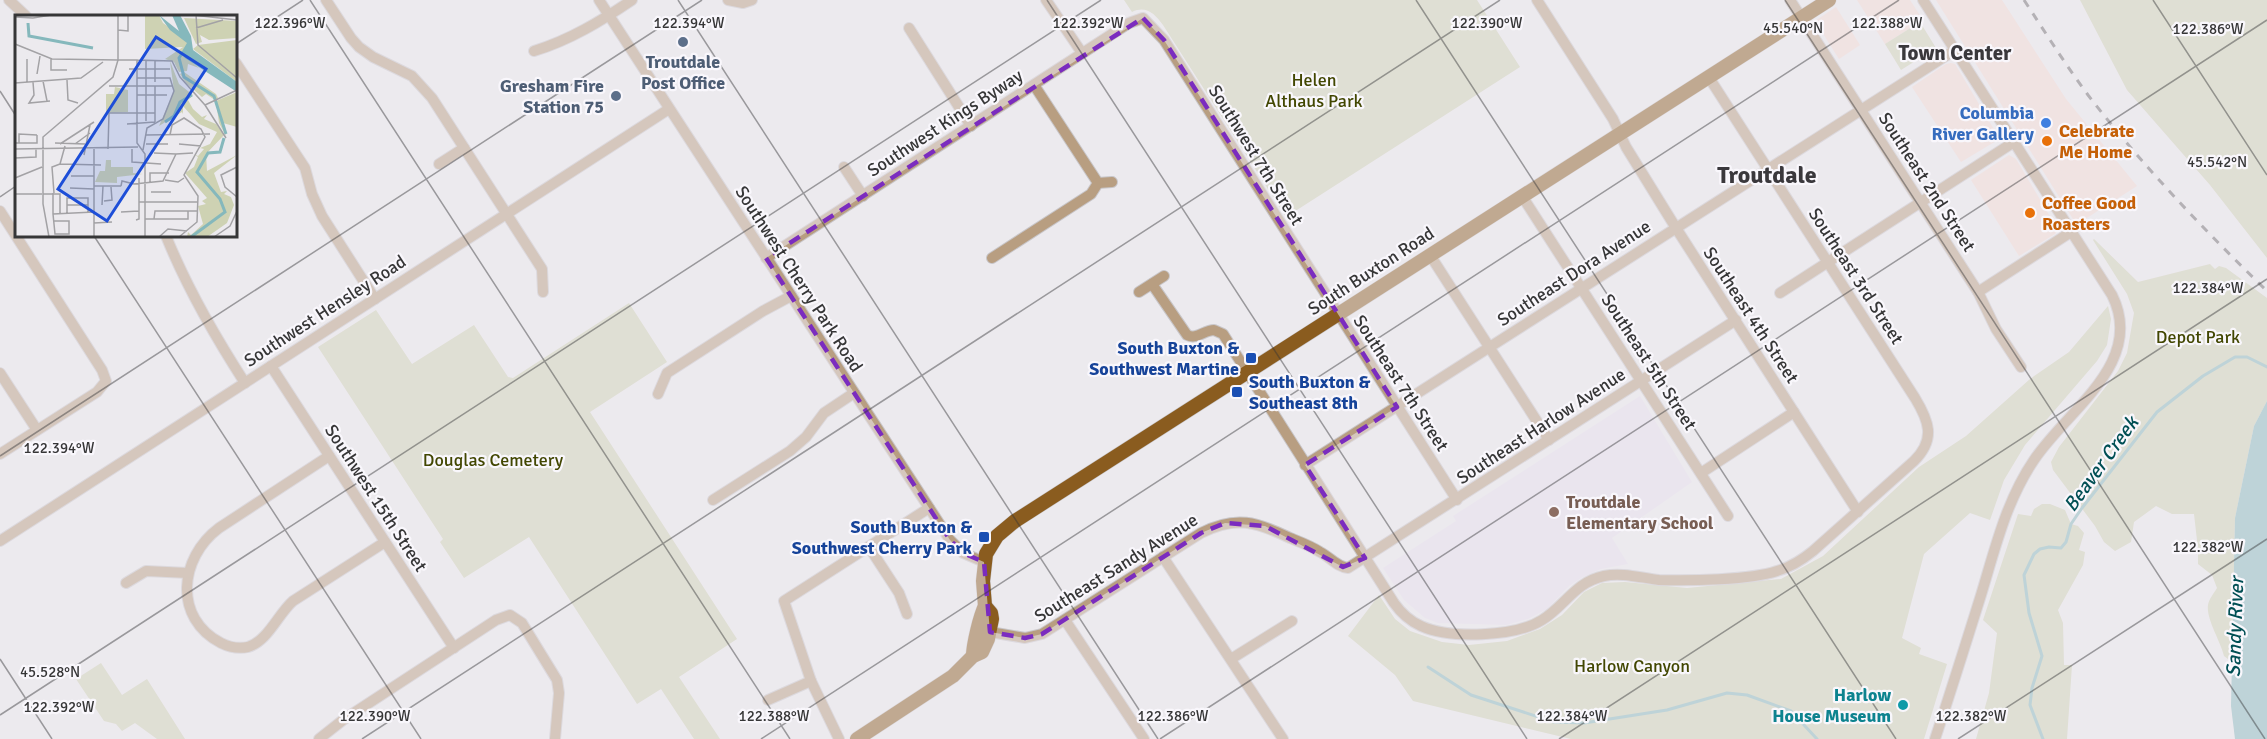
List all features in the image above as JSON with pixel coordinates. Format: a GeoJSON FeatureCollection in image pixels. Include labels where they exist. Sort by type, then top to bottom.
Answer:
{"type":"FeatureCollection","features":[{"type":"Feature","properties":{"kind":"main road","name":"South Buxton Road"},"geometry":{"type":"LineString","coordinates":[[973,656],[973,645],[985,606],[983,581],[986,554],[997,536],[1014,521],[1828,0]]}},
{"type":"Feature","properties":{"kind":"main road","name":"South Buxton Road"},"geometry":{"type":"LineString","coordinates":[[985,606],[991,613],[990,632]]}},
{"type":"Feature","properties":{"kind":"main road"},"geometry":{"type":"LineString","coordinates":[[857,739],[953,676],[973,656],[982,652],[990,632]]}},
{"type":"Feature","properties":{"kind":"street"},"geometry":{"type":"LineString","coordinates":[[9,0],[26,15]]}},
{"type":"Feature","properties":{"kind":"street"},"geometry":{"type":"LineString","coordinates":[[326,0],[359,47],[373,57],[404,71],[420,83],[543,269],[543,292]]}},
{"type":"Feature","properties":{"kind":"street","name":"Southwest Cherry Park Road"},"geometry":{"type":"LineString","coordinates":[[599,0],[956,548],[984,562]]}},
{"type":"Feature","properties":{"kind":"street"},"geometry":{"type":"LineString","coordinates":[[534,51],[569,37],[632,0]]}},
{"type":"Feature","properties":{"kind":"street"},"geometry":{"type":"LineString","coordinates":[[728,0],[743,3],[752,0]]}},
{"type":"Feature","properties":{"kind":"street"},"geometry":{"type":"LineString","coordinates":[[1046,0],[1082,53]]}},
{"type":"Feature","properties":{"kind":"street","name":"Southeast 4th Street"},"geometry":{"type":"LineString","coordinates":[[1537,0],[1613,119],[1626,147],[1676,228],[1858,512]]}},
{"type":"Feature","properties":{"kind":"street","name":"Southeast 2nd Street"},"geometry":{"type":"LineString","coordinates":[[1790,0],[1978,292],[1996,329],[2021,367]]}},
{"type":"Feature","properties":{"kind":"street"},"geometry":{"type":"LineString","coordinates":[[1923,0],[2115,302],[2121,324],[2120,343],[2105,374],[2034,459],[2012,499],[1935,739]]}},
{"type":"Feature","properties":{"kind":"street","name":"Southwest Kings Byway"},"geometry":{"type":"LineString","coordinates":[[766,258],[1129,23],[1143,18]]}},
{"type":"Feature","properties":{"kind":"street","name":"Southwest 7th Street"},"geometry":{"type":"LineString","coordinates":[[1143,18],[1164,40],[1337,314]]}},
{"type":"Feature","properties":{"kind":"street"},"geometry":{"type":"LineString","coordinates":[[909,28],[971,126]]}},
{"type":"Feature","properties":{"kind":"street","name":"Southeast Dora Avenue"},"geometry":{"type":"LineString","coordinates":[[1305,465],[1954,50]]}},
{"type":"Feature","properties":{"kind":"street"},"geometry":{"type":"LineString","coordinates":[[237,65],[304,168],[322,216],[375,299]]}},
{"type":"Feature","properties":{"kind":"street","name":"Southeast 3rd Street"},"geometry":{"type":"LineString","coordinates":[[1708,76],[1915,398],[1923,414],[1928,436],[1927,444],[1919,456],[1858,512]]}},
{"type":"Feature","properties":{"kind":"street"},"geometry":{"type":"LineString","coordinates":[[1034,85],[1098,183]]}},
{"type":"Feature","properties":{"kind":"street","name":"Southwest Hensley Road"},"geometry":{"type":"LineString","coordinates":[[1,540],[669,108]]}},
{"type":"Feature","properties":{"kind":"street"},"geometry":{"type":"LineString","coordinates":[[1780,292],[2014,142]]}},
{"type":"Feature","properties":{"kind":"street"},"geometry":{"type":"LineString","coordinates":[[439,164],[464,148]]}},
{"type":"Feature","properties":{"kind":"street"},"geometry":{"type":"LineString","coordinates":[[844,167],[863,196]]}},
{"type":"Feature","properties":{"kind":"street"},"geometry":{"type":"LineString","coordinates":[[1098,183],[1112,182]]}},
{"type":"Feature","properties":{"kind":"street"},"geometry":{"type":"LineString","coordinates":[[992,258],[1091,194],[1098,183]]}},
{"type":"Feature","properties":{"kind":"street","name":"Southeast 5th Street"},"geometry":{"type":"LineString","coordinates":[[1522,196],[1728,516]]}},
{"type":"Feature","properties":{"kind":"street"},"geometry":{"type":"LineString","coordinates":[[0,211],[15,234]]}},
{"type":"Feature","properties":{"kind":"street"},"geometry":{"type":"LineString","coordinates":[[1978,292],[2071,232]]}},
{"type":"Feature","properties":{"kind":"street"},"geometry":{"type":"LineString","coordinates":[[0,454],[97,392],[106,381],[102,370],[17,237]]}},
{"type":"Feature","properties":{"kind":"street"},"geometry":{"type":"LineString","coordinates":[[166,237],[199,309],[245,383]]}},
{"type":"Feature","properties":{"kind":"street"},"geometry":{"type":"LineString","coordinates":[[1430,255],[1549,440]]}},
{"type":"Feature","properties":{"kind":"street"},"geometry":{"type":"LineString","coordinates":[[1139,292],[1164,276]]}},
{"type":"Feature","properties":{"kind":"street"},"geometry":{"type":"LineString","coordinates":[[1152,284],[1186,335],[1198,336],[1209,330],[1222,334],[1397,608],[1420,626],[1451,633],[1500,634],[1519,631],[1541,621],[1578,587],[1605,576],[1618,574],[1684,580],[1755,576],[1780,571],[1797,563],[1813,551],[1858,512]]}},
{"type":"Feature","properties":{"kind":"street"},"geometry":{"type":"LineString","coordinates":[[658,394],[667,373],[763,311],[791,296]]}},
{"type":"Feature","properties":{"kind":"street","name":"Southeast 7th Street"},"geometry":{"type":"LineString","coordinates":[[1337,314],[1457,500]]}},
{"type":"Feature","properties":{"kind":"street","name":"Southeast Harlow Avenue"},"geometry":{"type":"LineString","coordinates":[[1365,558],[1736,320]]}},
{"type":"Feature","properties":{"kind":"street","name":"Southwest 15th Street"},"geometry":{"type":"LineString","coordinates":[[271,366],[454,648]]}},
{"type":"Feature","properties":{"kind":"street"},"geometry":{"type":"LineString","coordinates":[[0,373],[37,430]]}},
{"type":"Feature","properties":{"kind":"street"},"geometry":{"type":"LineString","coordinates":[[713,500],[790,451],[806,437],[824,413],[854,393]]}},
{"type":"Feature","properties":{"kind":"street"},"geometry":{"type":"LineString","coordinates":[[1701,473],[1794,412]]}},
{"type":"Feature","properties":{"kind":"street"},"geometry":{"type":"LineString","coordinates":[[330,456],[210,535],[197,551],[188,573],[188,597],[195,618],[201,627],[216,640],[227,646],[248,647],[266,634],[284,608],[292,601],[385,542]]}},
{"type":"Feature","properties":{"kind":"street"},"geometry":{"type":"LineString","coordinates":[[840,739],[825,714],[811,681],[784,601],[929,508]]}},
{"type":"Feature","properties":{"kind":"street","name":"Southeast Sandy Avenue"},"geometry":{"type":"LineString","coordinates":[[990,632],[1013,638],[1033,638],[1214,526],[1240,521],[1265,526],[1317,550],[1343,567],[1348,568],[1365,558]]}},
{"type":"Feature","properties":{"kind":"street"},"geometry":{"type":"LineString","coordinates":[[869,547],[899,594],[907,615]]}},
{"type":"Feature","properties":{"kind":"street"},"geometry":{"type":"LineString","coordinates":[[1163,557],[1283,739]]}},
{"type":"Feature","properties":{"kind":"street"},"geometry":{"type":"LineString","coordinates":[[126,582],[146,571],[188,573]]}},
{"type":"Feature","properties":{"kind":"street"},"geometry":{"type":"LineString","coordinates":[[319,739],[343,720],[496,620],[510,615],[522,623],[557,680],[559,693],[555,739]]}},
{"type":"Feature","properties":{"kind":"street"},"geometry":{"type":"LineString","coordinates":[[1065,620],[1144,739]]}},
{"type":"Feature","properties":{"kind":"street"},"geometry":{"type":"LineString","coordinates":[[1231,660],[1292,621]]}},
{"type":"Feature","properties":{"kind":"street"},"geometry":{"type":"LineString","coordinates":[[768,700],[811,681]]}},
{"type":"Feature","properties":{"kind":"highlighted area"},"geometry":{"type":"Polygon","coordinates":[[[1143,18],[1164,40],[1397,407],[1305,465],[1365,558],[1343,567],[1265,526],[1225,523],[1201,533],[1042,634],[1025,638],[990,632],[984,562],[963,553],[950,540],[766,258],[1143,18]]]}},
{"type":"Feature","properties":{"kind":"shaded area"},"geometry":{"type":"Polygon","coordinates":[[[1857,0],[1910,0],[1923,20],[1885,44],[1857,0]]]}},
{"type":"Feature","properties":{"kind":"shaded area"},"geometry":{"type":"Polygon","coordinates":[[[1936,0],[2002,0],[2066,99],[2137,186],[2082,221],[2073,219],[1936,0]]]}},
{"type":"Feature","properties":{"kind":"shaded area"},"geometry":{"type":"Polygon","coordinates":[[[1836,7],[1860,45],[1839,59],[1815,21],[1836,7]]]}},
{"type":"Feature","properties":{"kind":"shaded area"},"geometry":{"type":"Polygon","coordinates":[[[1951,63],[1955,64],[1998,136],[1996,141],[1961,162],[1912,87],[1951,63]]]}},
{"type":"Feature","properties":{"kind":"shaded area"},"geometry":{"type":"Polygon","coordinates":[[[2009,155],[2016,159],[2058,230],[2019,256],[1971,180],[2009,155]]]}},
{"type":"Feature","properties":{"kind":"shaded area","name":"Troutdale Elementary School"},"geometry":{"type":"Polygon","coordinates":[[[1640,396],[1692,482],[1612,538],[1628,564],[1601,569],[1583,577],[1569,586],[1547,609],[1528,619],[1506,625],[1438,623],[1425,618],[1404,600],[1383,568],[1456,521],[1453,516],[1640,396]]]}},
{"type":"Feature","properties":{"kind":"green space","name":"Helen Althaus Park"},"geometry":{"type":"Polygon","coordinates":[[[1124,0],[1477,0],[1520,67],[1286,217],[1163,25],[1157,17],[1146,10],[1132,12],[1124,0]]]}},
{"type":"Feature","properties":{"kind":"green space"},"geometry":{"type":"Polygon","coordinates":[[[2080,0],[2267,0],[2267,258],[2210,185],[2127,90],[2080,0]]]}},
{"type":"Feature","properties":{"kind":"green space"},"geometry":{"type":"Polygon","coordinates":[[[1920,22],[1936,48],[1901,70],[1885,44],[1920,22]]]}},
{"type":"Feature","properties":{"kind":"green space","name":"Depot Park"},"geometry":{"type":"Polygon","coordinates":[[[2094,239],[2138,282],[2210,264],[2215,269],[2219,266],[2226,268],[2267,298],[2267,401],[2254,426],[2235,518],[2232,662],[2224,656],[2209,617],[2210,598],[2217,588],[2212,575],[2198,564],[2194,514],[2172,514],[2156,506],[2134,522],[2131,542],[2115,551],[2104,542],[2095,526],[2053,470],[2051,462],[2059,447],[2118,371],[2127,353],[2134,313],[2127,294],[2094,239]]]}},
{"type":"Feature","properties":{"kind":"green space","name":"Douglas Cemetery"},"geometry":{"type":"Polygon","coordinates":[[[629,303],[667,362],[590,412],[737,639],[679,677],[720,739],[694,739],[661,689],[637,704],[529,537],[464,578],[440,542],[443,539],[318,347],[376,310],[412,364],[474,325],[508,377],[513,378],[629,303]]]}},
{"type":"Feature","properties":{"kind":"green space","name":"Harlow Canyon"},"geometry":{"type":"Polygon","coordinates":[[[2108,306],[2111,319],[2107,345],[2097,361],[2025,445],[2004,480],[1990,520],[1970,513],[1924,554],[1902,638],[1921,648],[1919,654],[1947,664],[1924,739],[1571,739],[1413,701],[1395,675],[1348,636],[1379,595],[1395,619],[1410,631],[1442,642],[1469,645],[1507,641],[1540,629],[1562,615],[1584,592],[1602,583],[1625,582],[1687,588],[1781,579],[1823,556],[1919,467],[1966,436],[2030,379],[2069,352],[2108,306]]]}},
{"type":"Feature","properties":{"kind":"green space"},"geometry":{"type":"Polygon","coordinates":[[[2042,504],[2050,504],[2065,510],[2071,524],[2078,526],[2084,533],[2079,550],[2085,552],[2083,565],[2058,610],[2063,623],[2064,665],[2072,665],[2067,739],[1976,739],[1989,693],[1997,633],[1983,620],[2018,514],[2031,516],[2034,509],[2042,504]]]}},
{"type":"Feature","properties":{"kind":"green space"},"geometry":{"type":"Polygon","coordinates":[[[101,663],[122,695],[147,679],[185,739],[157,739],[135,723],[122,731],[116,724],[104,721],[76,679],[101,663]]]}},
{"type":"Feature","properties":{"kind":"water","name":"Sandy River"},"geometry":{"type":"Polygon","coordinates":[[[2267,401],[2267,739],[2235,739],[2231,706],[2235,518],[2254,426],[2267,401]]]}},
{"type":"Feature","properties":{"kind":"waterway","name":"Beaver Creek"},"geometry":{"type":"LineString","coordinates":[[2043,739],[2030,705],[2032,688],[2042,656],[2029,613],[2024,575],[2034,554],[2040,549],[2061,548],[2066,542],[2071,524],[2082,508],[2157,412],[2203,376],[2235,357],[2247,357],[2267,367]]}},
{"type":"Feature","properties":{"kind":"waterway"},"geometry":{"type":"LineString","coordinates":[[1428,667],[1471,695],[1554,722],[1584,723],[1667,710],[1727,693],[1747,695],[1791,711],[1817,739]]}},
{"type":"Feature","properties":{"kind":"railway"},"geometry":{"type":"LineString","coordinates":[[2024,0],[2055,48],[2109,121],[2196,220],[2267,291]]}},
{"type":"Feature","properties":{"kind":"place","name":"Troutdale Post Office"},"geometry":{"type":"Point","coordinates":[683,42]}},
{"type":"Feature","properties":{"kind":"place","name":"Gresham Fire Station 75"},"geometry":{"type":"Point","coordinates":[616,96]}},
{"type":"Feature","properties":{"kind":"place","name":"Columbia River Gallery"},"geometry":{"type":"Point","coordinates":[2046,123]}},
{"type":"Feature","properties":{"kind":"place","name":"Celebrate Me Home"},"geometry":{"type":"Point","coordinates":[2047,141]}},
{"type":"Feature","properties":{"kind":"place","name":"Coffee Good Roasters"},"geometry":{"type":"Point","coordinates":[2030,213]}},
{"type":"Feature","properties":{"kind":"place","name":"South Buxton & Southwest Martine"},"geometry":{"type":"Point","coordinates":[1251,358]}},
{"type":"Feature","properties":{"kind":"place","name":"South Buxton & Southeast 8th"},"geometry":{"type":"Point","coordinates":[1237,392]}},
{"type":"Feature","properties":{"kind":"place","name":"Troutdale Elementary School"},"geometry":{"type":"Point","coordinates":[1554,512]}},
{"type":"Feature","properties":{"kind":"place","name":"South Buxton & Southwest Cherry Park"},"geometry":{"type":"Point","coordinates":[984,537]}},
{"type":"Feature","properties":{"kind":"place","name":"Harlow House Museum"},"geometry":{"type":"Point","coordinates":[1903,705]}},
{"type":"Feature","properties":{"kind":"district","name":"Town Center"},"geometry":{"type":"Point","coordinates":[1955,53]}},
{"type":"Feature","properties":{"kind":"district","name":"Troutdale"},"geometry":{"type":"Point","coordinates":[1767,175]}}]}
